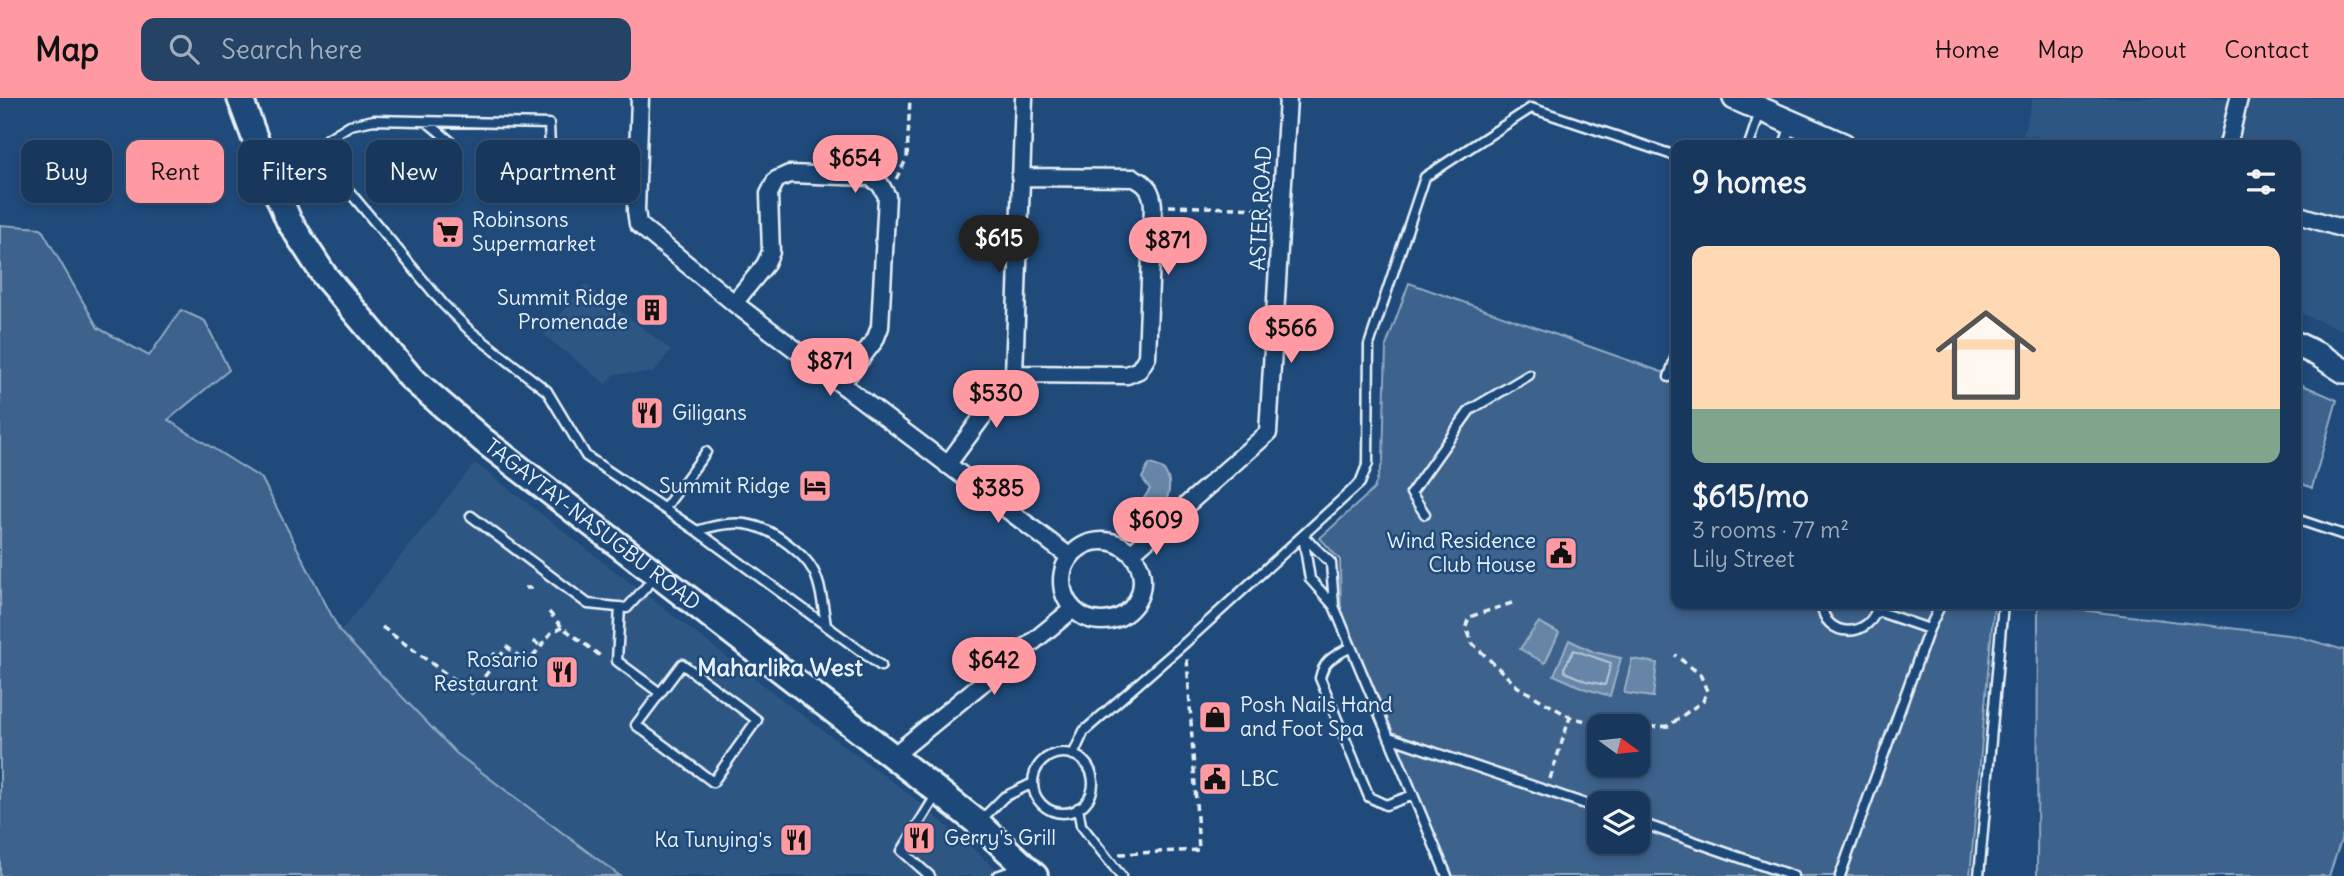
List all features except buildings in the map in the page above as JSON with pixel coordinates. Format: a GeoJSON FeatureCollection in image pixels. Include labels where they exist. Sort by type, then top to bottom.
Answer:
{"type":"FeatureCollection","features":[{"type":"Feature","properties":{"kind":"main road","name":"TAGAYTAY-NASUGBU ROAD"},"geometry":{"type":"LineString","coordinates":[[240,98],[265,168],[289,221],[324,275],[398,364],[484,441],[939,792],[978,823],[1030,871]]}},
{"type":"Feature","properties":{"kind":"main road"},"geometry":{"type":"LineString","coordinates":[[1735,98],[1831,140]]}},
{"type":"Feature","properties":{"kind":"main road"},"geometry":{"type":"LineString","coordinates":[[2301,346],[2344,371]]}},
{"type":"Feature","properties":{"kind":"street"},"geometry":{"type":"LineString","coordinates":[[640,98],[636,210],[638,224],[734,303],[1070,557]]}},
{"type":"Feature","properties":{"kind":"street"},"geometry":{"type":"LineString","coordinates":[[947,465],[1014,374],[1024,98]]}},
{"type":"Feature","properties":{"kind":"street","name":"ASTER ROAD"},"geometry":{"type":"LineString","coordinates":[[1132,553],[1268,433],[1288,98]]}},
{"type":"Feature","properties":{"kind":"street"},"geometry":{"type":"LineString","coordinates":[[2229,140],[2239,98]]}},
{"type":"Feature","properties":{"kind":"street"},"geometry":{"type":"LineString","coordinates":[[734,303],[765,265],[771,252],[769,194],[776,180],[789,174],[870,177],[880,184],[887,196],[880,327],[875,340],[841,384]]}},
{"type":"Feature","properties":{"kind":"street"},"geometry":{"type":"LineString","coordinates":[[1014,374],[1127,375],[1139,370],[1147,357],[1153,206],[1152,195],[1145,183],[1134,178],[1020,177]]}},
{"type":"Feature","properties":{"kind":"street"},"geometry":{"type":"LineString","coordinates":[[2301,216],[2344,229]]}},
{"type":"Feature","properties":{"kind":"street"},"geometry":{"type":"LineString","coordinates":[[1100,540],[1111,541],[1132,553],[1142,578],[1141,592],[1135,605],[1112,620],[1098,621],[1084,617],[1073,609],[1065,597],[1062,583],[1064,570],[1078,548],[1100,540]]}},
{"type":"Feature","properties":{"kind":"street"},"geometry":{"type":"LineString","coordinates":[[892,757],[1073,609]]}},
{"type":"Feature","properties":{"kind":"lane"},"geometry":{"type":"LineString","coordinates":[[1073,755],[1084,731],[1360,483],[1368,463],[1369,345],[1425,177],[1531,108],[1671,154]]}},
{"type":"Feature","properties":{"kind":"lane"},"geometry":{"type":"LineString","coordinates":[[1751,140],[1761,109]]}},
{"type":"Feature","properties":{"kind":"lane"},"geometry":{"type":"LineString","coordinates":[[550,140],[549,124],[374,120],[350,125],[324,141],[315,165],[343,184],[443,304],[470,331],[547,391],[586,456],[665,508],[881,666]]}},
{"type":"Feature","properties":{"kind":"lane"},"geometry":{"type":"LineString","coordinates":[[426,121],[449,140]]}},
{"type":"Feature","properties":{"kind":"lane"},"geometry":{"type":"LineString","coordinates":[[1786,140],[1791,123]]}},
{"type":"Feature","properties":{"kind":"lane"},"geometry":{"type":"LineString","coordinates":[[1669,377],[1671,371]]}},
{"type":"Feature","properties":{"kind":"lane"},"geometry":{"type":"LineString","coordinates":[[1425,514],[1411,493],[1470,410],[1529,375]]}},
{"type":"Feature","properties":{"kind":"lane"},"geometry":{"type":"LineString","coordinates":[[665,508],[706,452]]}},
{"type":"Feature","properties":{"kind":"lane"},"geometry":{"type":"LineString","coordinates":[[471,516],[588,604],[627,608],[657,574]]}},
{"type":"Feature","properties":{"kind":"lane"},"geometry":{"type":"LineString","coordinates":[[2301,522],[2344,535]]}},
{"type":"Feature","properties":{"kind":"lane"},"geometry":{"type":"LineString","coordinates":[[697,531],[720,523],[746,523],[775,534],[802,555],[814,572],[822,596],[826,625]]}},
{"type":"Feature","properties":{"kind":"lane"},"geometry":{"type":"LineString","coordinates":[[1303,536],[1331,563],[1334,606],[1447,876]]}},
{"type":"Feature","properties":{"kind":"lane"},"geometry":{"type":"LineString","coordinates":[[1303,536],[1310,579],[1334,606]]}},
{"type":"Feature","properties":{"kind":"lane"},"geometry":{"type":"LineString","coordinates":[[620,607],[617,661],[660,693]]}},
{"type":"Feature","properties":{"kind":"lane"},"geometry":{"type":"LineString","coordinates":[[1823,609],[1832,625],[1849,631],[1866,626],[1873,620],[1877,609]]}},
{"type":"Feature","properties":{"kind":"lane"},"geometry":{"type":"LineString","coordinates":[[1879,609],[1929,629]]}},
{"type":"Feature","properties":{"kind":"lane"},"geometry":{"type":"LineString","coordinates":[[1840,876],[1939,609]]}},
{"type":"Feature","properties":{"kind":"lane"},"geometry":{"type":"LineString","coordinates":[[1979,876],[2003,609]]}},
{"type":"Feature","properties":{"kind":"lane"},"geometry":{"type":"LineString","coordinates":[[1351,647],[1323,666],[1320,678],[1369,797],[1386,804],[1413,795]]}},
{"type":"Feature","properties":{"kind":"lane"},"geometry":{"type":"LineString","coordinates":[[682,664],[757,720],[713,782],[636,724],[660,693],[682,664]]}},
{"type":"Feature","properties":{"kind":"lane"},"geometry":{"type":"LineString","coordinates":[[1389,737],[1587,805]]}},
{"type":"Feature","properties":{"kind":"lane"},"geometry":{"type":"LineString","coordinates":[[1054,754],[1073,755],[1087,766],[1091,775],[1090,794],[1078,808],[1061,813],[1045,807],[1038,800],[1033,783],[1038,765],[1045,759],[1054,754]]}},
{"type":"Feature","properties":{"kind":"lane"},"geometry":{"type":"LineString","coordinates":[[978,823],[1004,797],[1033,783]]}},
{"type":"Feature","properties":{"kind":"lane"},"geometry":{"type":"LineString","coordinates":[[930,876],[902,851],[939,792]]}},
{"type":"Feature","properties":{"kind":"lane"},"geometry":{"type":"LineString","coordinates":[[1078,808],[1081,825],[1121,876]]}},
{"type":"Feature","properties":{"kind":"lane"},"geometry":{"type":"LineString","coordinates":[[1650,826],[1793,876]]}},
{"type":"Feature","properties":{"kind":"lane"},"geometry":{"type":"LineString","coordinates":[[996,876],[1030,871]]}},
{"type":"Feature","properties":{"kind":"path"},"geometry":{"type":"LineString","coordinates":[[887,196],[907,158],[910,98]]}},
{"type":"Feature","properties":{"kind":"path"},"geometry":{"type":"LineString","coordinates":[[1153,206],[1282,209]]}},
{"type":"Feature","properties":{"kind":"path"},"geometry":{"type":"LineString","coordinates":[[525,589],[534,588]]}},
{"type":"Feature","properties":{"kind":"path"},"geometry":{"type":"LineString","coordinates":[[1512,603],[1469,617],[1466,626],[1472,643],[1518,687],[1570,717],[1587,721]]}},
{"type":"Feature","properties":{"kind":"path"},"geometry":{"type":"LineString","coordinates":[[549,612],[562,627],[611,665]]}},
{"type":"Feature","properties":{"kind":"path"},"geometry":{"type":"LineString","coordinates":[[382,627],[472,693],[507,648],[528,663],[551,633],[562,627]]}},
{"type":"Feature","properties":{"kind":"path"},"geometry":{"type":"LineString","coordinates":[[533,641],[541,646]]}},
{"type":"Feature","properties":{"kind":"path"},"geometry":{"type":"LineString","coordinates":[[1103,855],[1199,850],[1186,642]]}},
{"type":"Feature","properties":{"kind":"path"},"geometry":{"type":"LineString","coordinates":[[493,653],[499,658]]}},
{"type":"Feature","properties":{"kind":"path"},"geometry":{"type":"LineString","coordinates":[[1650,727],[1668,726],[1703,701],[1707,691],[1700,674],[1675,655]]}},
{"type":"Feature","properties":{"kind":"path"},"geometry":{"type":"LineString","coordinates":[[1547,791],[1570,717]]}},
{"type":"Feature","properties":{"kind":"shaded area"},"geometry":{"type":"Polygon","coordinates":[[[2033,98],[2344,98],[2344,331],[2301,313],[2301,140],[2058,140],[2023,135],[2033,98]]]}},
{"type":"Feature","properties":{"kind":"shaded area"},"geometry":{"type":"Polygon","coordinates":[[[0,225],[41,228],[98,328],[149,356],[181,310],[205,321],[229,370],[168,420],[262,479],[340,632],[456,753],[620,876],[0,876],[0,225]]]}},
{"type":"Feature","properties":{"kind":"shaded area"},"geometry":{"type":"Polygon","coordinates":[[[1409,283],[1671,375],[1671,609],[1994,609],[1970,876],[1447,876],[1341,622],[1340,560],[1320,538],[1374,489],[1383,461],[1386,346],[1409,283]]]}},
{"type":"Feature","properties":{"kind":"shaded area"},"geometry":{"type":"Polygon","coordinates":[[[585,284],[671,350],[653,373],[614,374],[606,384],[544,335],[585,284]]]}},
{"type":"Feature","properties":{"kind":"shaded area"},"geometry":{"type":"Polygon","coordinates":[[[2301,384],[2337,400],[2312,488],[2301,483],[2301,384]]]}},
{"type":"Feature","properties":{"kind":"shaded area","name":"Rosario Restaurant"},"geometry":{"type":"Polygon","coordinates":[[[475,463],[917,800],[1004,876],[620,876],[456,753],[340,632],[475,463]]]}},
{"type":"Feature","properties":{"kind":"shaded area"},"geometry":{"type":"Polygon","coordinates":[[[2038,609],[2071,609],[2296,636],[2344,650],[2344,831],[2329,876],[2037,876],[2038,609]]]}},
{"type":"Feature","properties":{"kind":"water"},"geometry":{"type":"Polygon","coordinates":[[[1149,464],[1163,470],[1169,482],[1168,495],[1161,509],[1152,509],[1142,501],[1150,489],[1142,478],[1149,464]]]}},
{"type":"Feature","properties":{"kind":"water"},"geometry":{"type":"Polygon","coordinates":[[[1539,622],[1559,633],[1545,663],[1520,649],[1539,622]]]}},
{"type":"Feature","properties":{"kind":"water"},"geometry":{"type":"Polygon","coordinates":[[[1569,640],[1594,652],[1621,658],[1610,696],[1554,675],[1569,640]]]}},
{"type":"Feature","properties":{"kind":"water"},"geometry":{"type":"Polygon","coordinates":[[[1632,659],[1657,663],[1653,697],[1624,693],[1632,659]]]}},
{"type":"Feature","properties":{"kind":"place","name":"Robinsons Supermarket"},"geometry":{"type":"Point","coordinates":[448,232]}},
{"type":"Feature","properties":{"kind":"place","name":"Summit Ridge Promenade"},"geometry":{"type":"Point","coordinates":[652,310]}},
{"type":"Feature","properties":{"kind":"place","name":"Giligans"},"geometry":{"type":"Point","coordinates":[647,413]}},
{"type":"Feature","properties":{"kind":"place","name":"Summit Ridge"},"geometry":{"type":"Point","coordinates":[815,486]}},
{"type":"Feature","properties":{"kind":"place","name":"Wind Residence Club House"},"geometry":{"type":"Point","coordinates":[1561,553]}},
{"type":"Feature","properties":{"kind":"place","name":"Rosario Restaurant"},"geometry":{"type":"Point","coordinates":[562,672]}},
{"type":"Feature","properties":{"kind":"place","name":"Posh Nails Hand and Foot Spa"},"geometry":{"type":"Point","coordinates":[1215,717]}},
{"type":"Feature","properties":{"kind":"place","name":"LBC"},"geometry":{"type":"Point","coordinates":[1215,779]}},
{"type":"Feature","properties":{"kind":"place","name":"Gerry's Grill"},"geometry":{"type":"Point","coordinates":[919,838]}},
{"type":"Feature","properties":{"kind":"place","name":"Ka Tunying's"},"geometry":{"type":"Point","coordinates":[796,840]}},
{"type":"Feature","properties":{"kind":"district","name":"Maharlika West"},"geometry":{"type":"Point","coordinates":[780,668]}}]}
